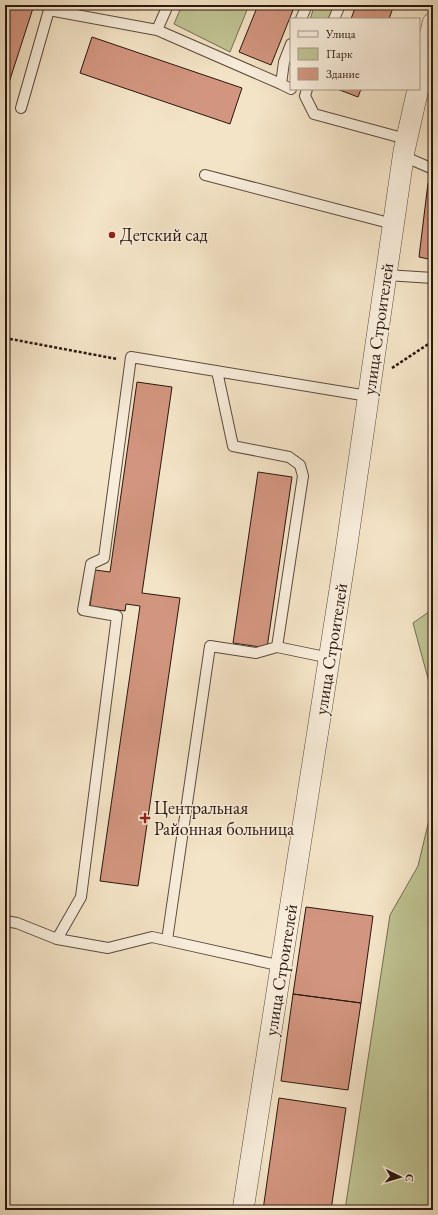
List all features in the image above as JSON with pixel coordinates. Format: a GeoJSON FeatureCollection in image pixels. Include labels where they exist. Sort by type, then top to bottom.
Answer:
{"type":"FeatureCollection","features":[{"type":"Feature","properties":{"kind":"street"},"geometry":{"type":"LineString","coordinates":[[420,80],[433,23]]}},
{"type":"Feature","properties":{"kind":"street","name":"улица Строителей"},"geometry":{"type":"LineString","coordinates":[[243,1210],[330,658],[393,224],[405,148],[418,90]]}},
{"type":"Feature","properties":{"kind":"lane"},"geometry":{"type":"LineString","coordinates":[[157,30],[168,5]]}},
{"type":"Feature","properties":{"kind":"lane"},"geometry":{"type":"LineString","coordinates":[[301,18],[306,5]]}},
{"type":"Feature","properties":{"kind":"lane"},"geometry":{"type":"LineString","coordinates":[[334,18],[340,5]]}},
{"type":"Feature","properties":{"kind":"lane"},"geometry":{"type":"LineString","coordinates":[[20,108],[50,8],[157,30],[290,88]]}},
{"type":"Feature","properties":{"kind":"lane"},"geometry":{"type":"LineString","coordinates":[[281,84],[284,62],[290,47]]}},
{"type":"Feature","properties":{"kind":"lane"},"geometry":{"type":"LineString","coordinates":[[295,90],[306,93],[314,114],[405,148],[433,169]]}},
{"type":"Feature","properties":{"kind":"lane"},"geometry":{"type":"LineString","coordinates":[[205,175],[393,224]]}},
{"type":"Feature","properties":{"kind":"lane"},"geometry":{"type":"LineString","coordinates":[[386,275],[433,278]]}},
{"type":"Feature","properties":{"kind":"lane"},"geometry":{"type":"LineString","coordinates":[[57,939],[81,898],[116,624],[117,616],[83,610],[91,564],[104,558],[131,357],[217,372],[369,390]]}},
{"type":"Feature","properties":{"kind":"lane"},"geometry":{"type":"LineString","coordinates":[[217,372],[233,446],[289,457],[300,465],[303,476],[277,646]]}},
{"type":"Feature","properties":{"kind":"lane"},"geometry":{"type":"LineString","coordinates":[[167,940],[210,646],[256,653],[277,646],[330,658]]}},
{"type":"Feature","properties":{"kind":"lane"},"geometry":{"type":"LineString","coordinates":[[5,921],[17,923],[57,939],[108,948],[152,937],[282,966]]}},
{"type":"Feature","properties":{"kind":"path"},"geometry":{"type":"LineString","coordinates":[[5,338],[131,361]]}},
{"type":"Feature","properties":{"kind":"path"},"geometry":{"type":"LineString","coordinates":[[369,390],[433,342]]}},
{"type":"Feature","properties":{"kind":"green space"},"geometry":{"type":"Polygon","coordinates":[[[182,5],[249,5],[230,52],[174,24],[182,5]]]}},
{"type":"Feature","properties":{"kind":"green space"},"geometry":{"type":"Polygon","coordinates":[[[315,5],[335,5],[329,18],[310,18],[315,5]]]}},
{"type":"Feature","properties":{"kind":"green space"},"geometry":{"type":"Polygon","coordinates":[[[433,609],[433,697],[413,623],[433,609]]]}},
{"type":"Feature","properties":{"kind":"green space"},"geometry":{"type":"Polygon","coordinates":[[[433,803],[433,1210],[345,1210],[390,915],[418,866],[433,803]]]}},
{"type":"Feature","properties":{"kind":"building"},"geometry":{"type":"Polygon","coordinates":[[[5,5],[34,5],[5,95],[5,5]]]}},
{"type":"Feature","properties":{"kind":"building"},"geometry":{"type":"Polygon","coordinates":[[[258,5],[295,5],[271,65],[239,52],[258,5]]]}},
{"type":"Feature","properties":{"kind":"building"},"geometry":{"type":"Polygon","coordinates":[[[356,5],[394,5],[389,18],[351,18],[356,5]]]}},
{"type":"Feature","properties":{"kind":"building"},"geometry":{"type":"Polygon","coordinates":[[[92,37],[242,88],[230,124],[80,73],[92,37]]]}},
{"type":"Feature","properties":{"kind":"building"},"geometry":{"type":"Polygon","coordinates":[[[340,90],[361,90],[358,97],[340,90]]]}},
{"type":"Feature","properties":{"kind":"building"},"geometry":{"type":"Polygon","coordinates":[[[5,118],[9,120],[5,139],[5,118]]]}},
{"type":"Feature","properties":{"kind":"building"},"geometry":{"type":"Polygon","coordinates":[[[428,183],[433,185],[433,260],[419,257],[428,183]]]}},
{"type":"Feature","properties":{"kind":"building"},"geometry":{"type":"Polygon","coordinates":[[[137,382],[172,387],[142,593],[180,598],[138,886],[100,881],[140,606],[126,604],[125,611],[90,606],[95,570],[110,572],[137,382]]]}},
{"type":"Feature","properties":{"kind":"building"},"geometry":{"type":"Polygon","coordinates":[[[258,472],[292,477],[267,648],[233,643],[258,472]]]}},
{"type":"Feature","properties":{"kind":"building"},"geometry":{"type":"Polygon","coordinates":[[[306,907],[373,916],[361,1003],[293,994],[306,907]]]}},
{"type":"Feature","properties":{"kind":"building"},"geometry":{"type":"Polygon","coordinates":[[[293,994],[361,1003],[348,1090],[281,1081],[293,994]]]}},
{"type":"Feature","properties":{"kind":"building"},"geometry":{"type":"Polygon","coordinates":[[[279,1098],[346,1108],[331,1210],[263,1210],[279,1098]]]}},
{"type":"Feature","properties":{"kind":"place","name":"Детский сад"},"geometry":{"type":"Point","coordinates":[112,235]}},
{"type":"Feature","properties":{"kind":"place","name":"Центральная Районная больница"},"geometry":{"type":"Point","coordinates":[145,818]}}]}
